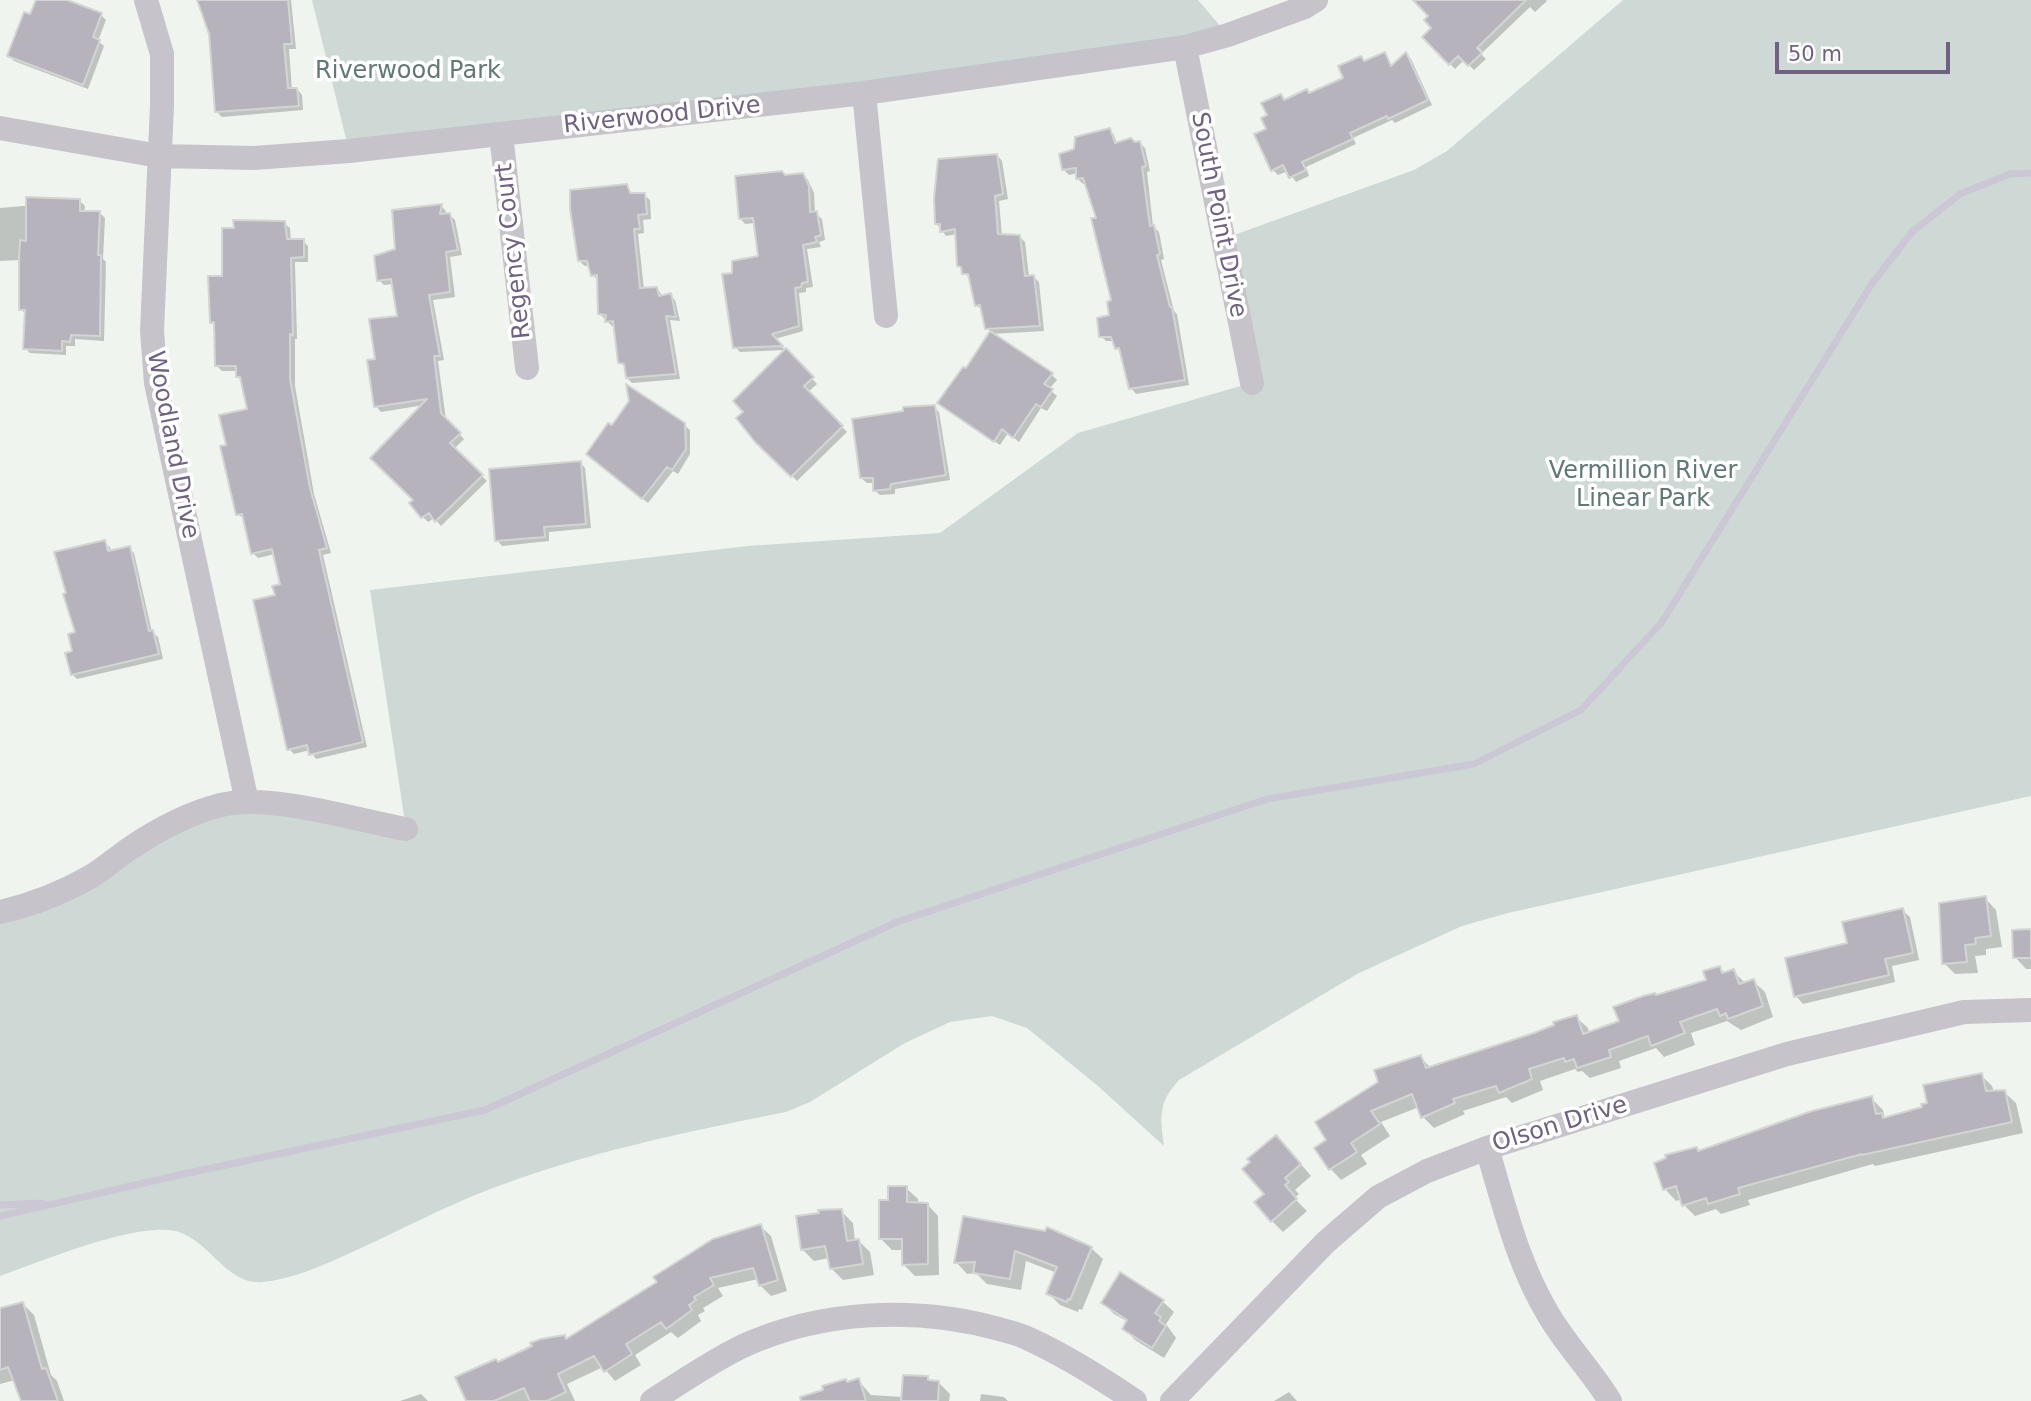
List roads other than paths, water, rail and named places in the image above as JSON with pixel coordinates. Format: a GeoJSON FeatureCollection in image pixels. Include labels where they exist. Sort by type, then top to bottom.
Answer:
{"type":"FeatureCollection","features":[{"type":"Feature","properties":{"kind":"street","name":"Woodland Drive"},"geometry":{"type":"LineString","coordinates":[[146,0],[162,54],[152,331],[156,383],[247,802]]}},
{"type":"Feature","properties":{"kind":"street","name":"Riverwood Drive"},"geometry":{"type":"LineString","coordinates":[[0,128],[159,156],[254,159],[348,151],[864,93],[1185,47],[1228,36],[1305,7],[1316,0]]}},
{"type":"Feature","properties":{"kind":"street","name":"South Point Drive"},"geometry":{"type":"LineString","coordinates":[[1185,47],[1252,383]]}},
{"type":"Feature","properties":{"kind":"street"},"geometry":{"type":"LineString","coordinates":[[864,93],[886,316]]}},
{"type":"Feature","properties":{"kind":"street","name":"Regency Court"},"geometry":{"type":"LineString","coordinates":[[501,134],[527,368]]}},
{"type":"Feature","properties":{"kind":"street"},"geometry":{"type":"LineString","coordinates":[[0,912],[31,905],[90,877],[132,847],[180,820],[222,805],[247,802],[290,806],[407,829]]}},
{"type":"Feature","properties":{"kind":"street","name":"Olson Drive"},"geometry":{"type":"LineString","coordinates":[[1172,1401],[1326,1242],[1378,1197],[1427,1171],[1487,1148],[1787,1054],[1964,1012],[2031,1010]]}},
{"type":"Feature","properties":{"kind":"street"},"geometry":{"type":"LineString","coordinates":[[1487,1148],[1518,1253],[1534,1290],[1549,1316],[1609,1401]]}},
{"type":"Feature","properties":{"kind":"street"},"geometry":{"type":"LineString","coordinates":[[652,1401],[688,1377],[744,1346],[798,1326],[855,1317],[918,1314],[970,1321],[1028,1338],[1103,1379],[1135,1401]]}},
{"type":"Feature","properties":{"kind":"waterway"},"geometry":{"type":"LineString","coordinates":[[0,1216],[485,1110],[897,922],[1267,799],[1474,764],[1581,710],[1662,622],[1871,285],[1912,232],[1960,194],[2010,174],[2031,173]]}},
{"type":"Feature","properties":{"kind":"waterway"},"geometry":{"type":"LineString","coordinates":[[0,1205],[41,1203]]}},
{"type":"Feature","properties":{"kind":"park label","name":"Riverwood Park"},"geometry":{"type":"Point","coordinates":[408,72]}},
{"type":"Feature","properties":{"kind":"park label","name":"Vermillion River Linear Park"},"geometry":{"type":"Point","coordinates":[1643,486]}}]}
